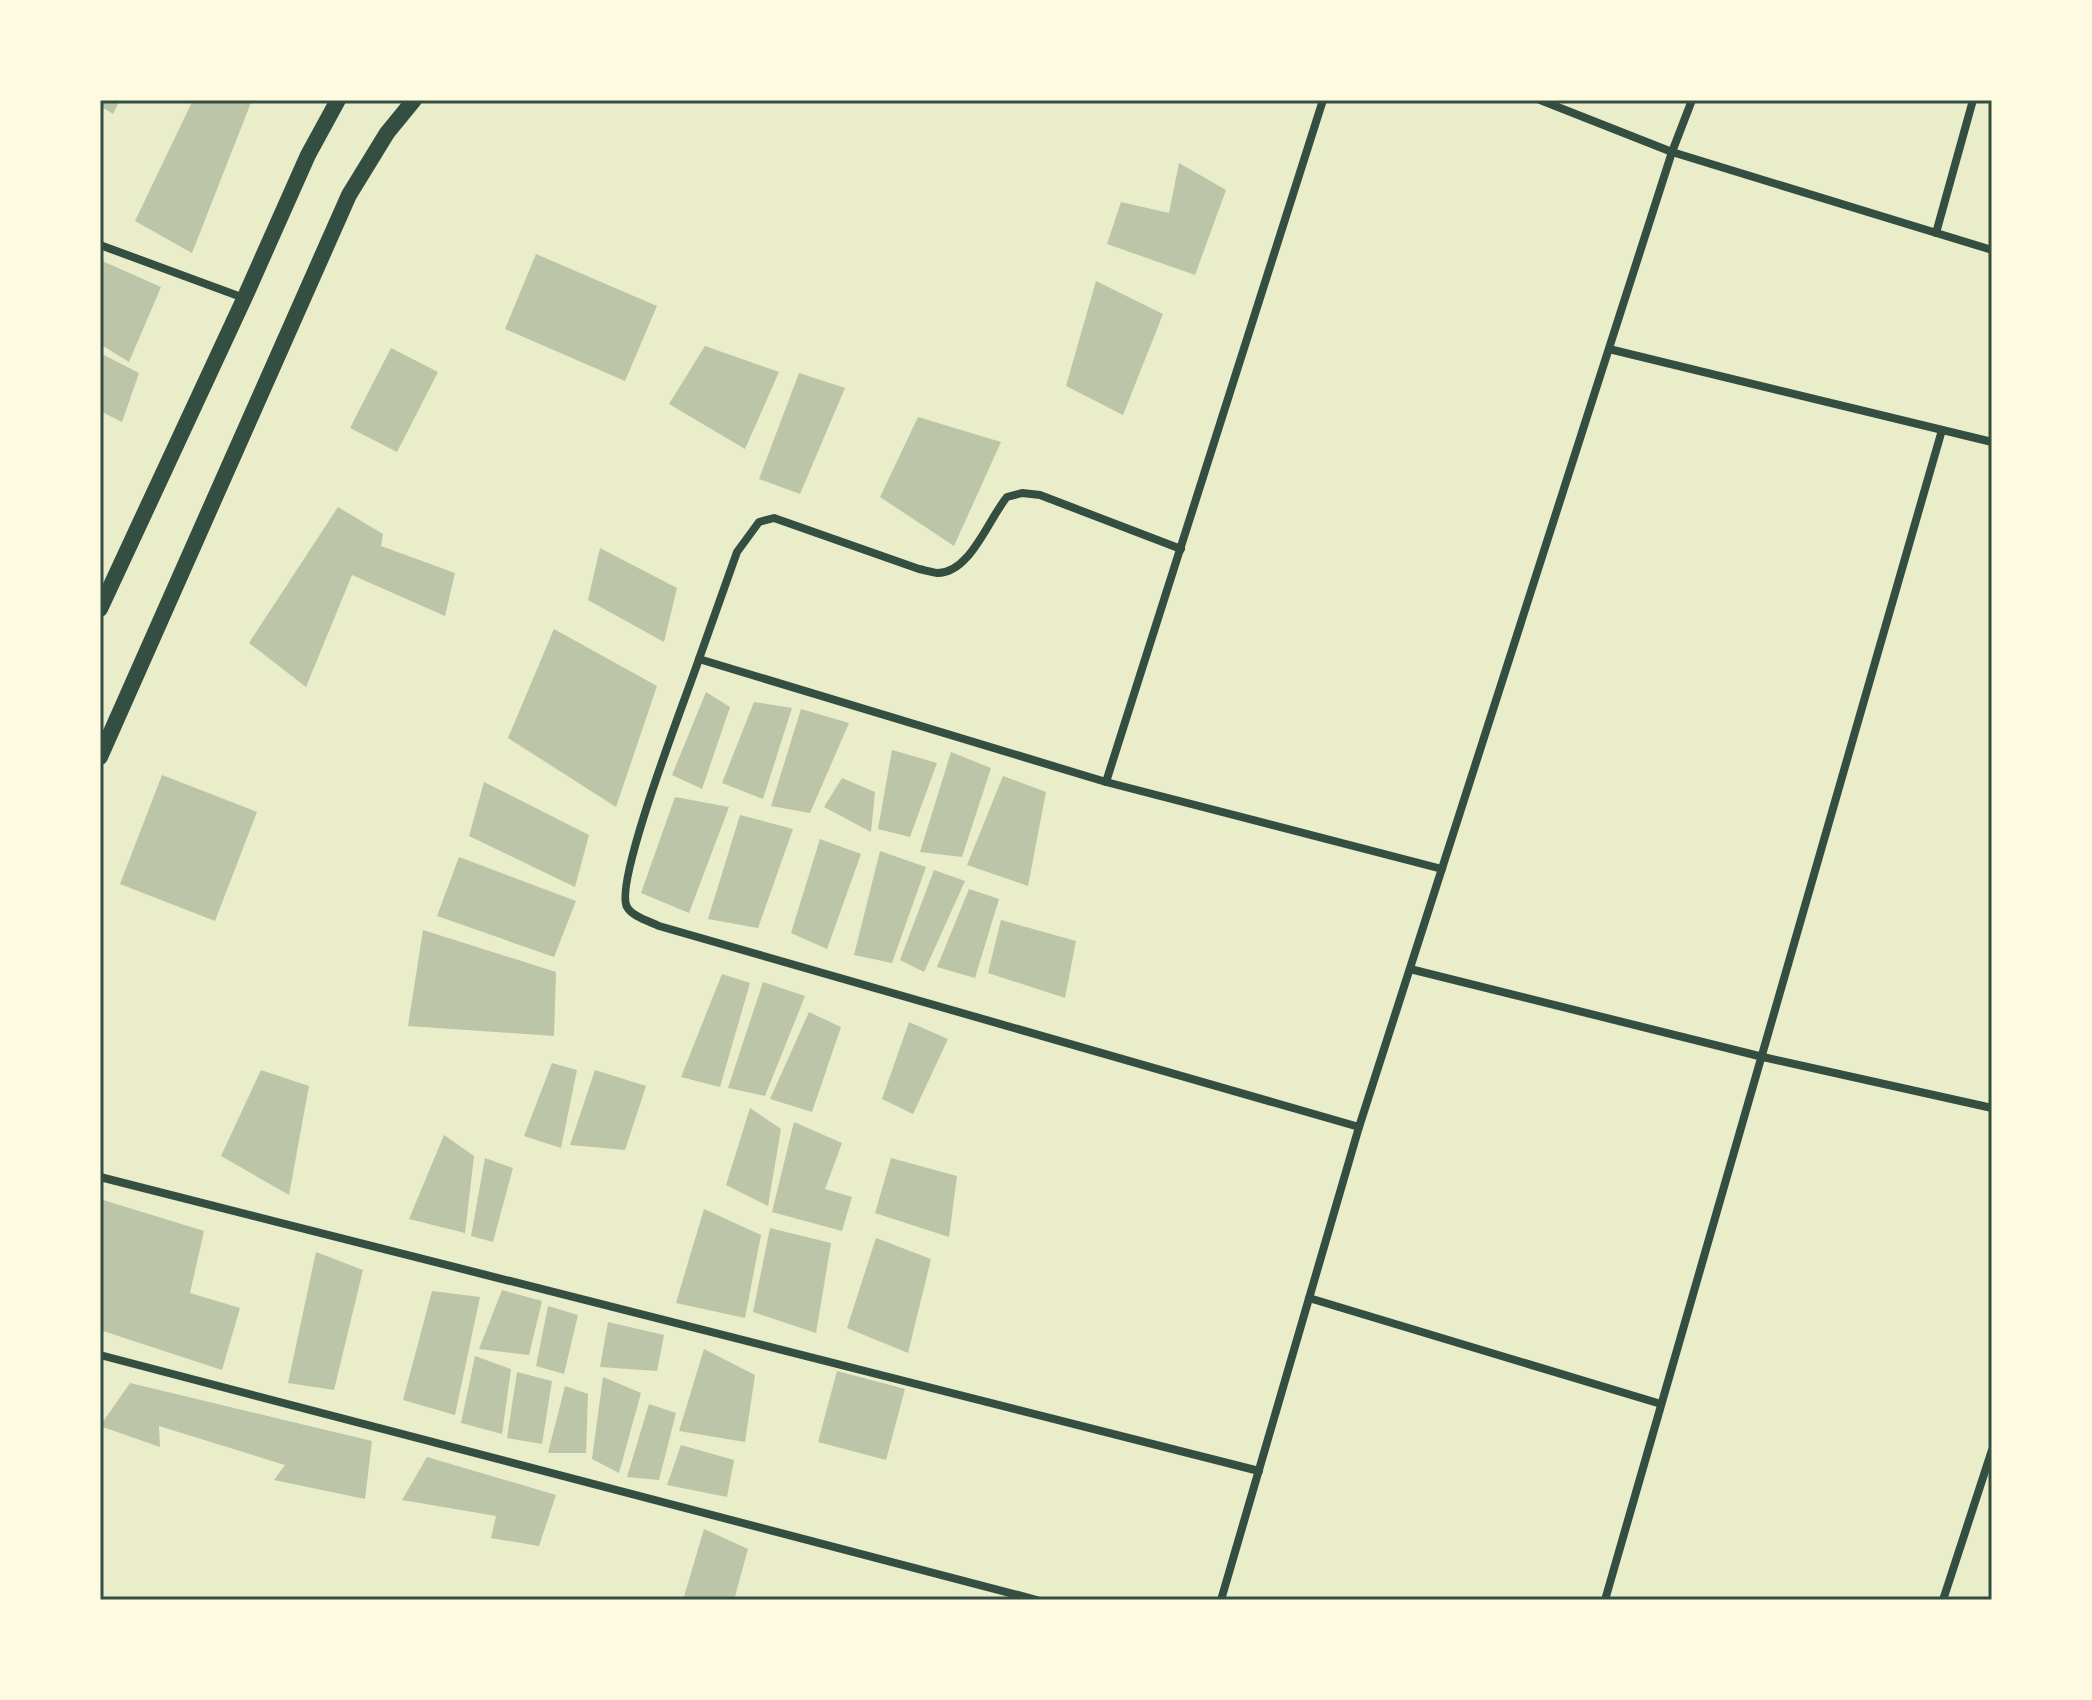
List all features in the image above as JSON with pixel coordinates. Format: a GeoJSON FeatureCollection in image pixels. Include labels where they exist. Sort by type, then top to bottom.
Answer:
{"type":"FeatureCollection","features":[{"type":"Feature","properties":{"kind":"main road"},"geometry":{"type":"LineString","coordinates":[[100,609],[104,591],[244,299],[308,155],[338,100]]}},
{"type":"Feature","properties":{"kind":"main road"},"geometry":{"type":"LineString","coordinates":[[100,757],[349,195],[387,133],[414,100]]}},
{"type":"Feature","properties":{"kind":"street"},"geometry":{"type":"LineString","coordinates":[[1106,782],[1323,100]]}},
{"type":"Feature","properties":{"kind":"street"},"geometry":{"type":"LineString","coordinates":[[1540,100],[1672,152],[1992,250]]}},
{"type":"Feature","properties":{"kind":"street"},"geometry":{"type":"LineString","coordinates":[[1221,1600],[1359,1127],[1672,152],[1692,100]]}},
{"type":"Feature","properties":{"kind":"street"},"geometry":{"type":"LineString","coordinates":[[1936,233],[1973,100]]}},
{"type":"Feature","properties":{"kind":"street"},"geometry":{"type":"LineString","coordinates":[[100,245],[244,299]]}},
{"type":"Feature","properties":{"kind":"street"},"geometry":{"type":"LineString","coordinates":[[1609,349],[1992,442]]}},
{"type":"Feature","properties":{"kind":"street"},"geometry":{"type":"LineString","coordinates":[[1605,1600],[1942,430]]}},
{"type":"Feature","properties":{"kind":"street"},"geometry":{"type":"LineString","coordinates":[[1181,549],[1040,495],[1022,493],[1007,497],[970,554],[960,564],[938,573],[774,518],[759,522],[737,552],[639,832],[624,890],[627,907],[659,926],[1359,1127]]}},
{"type":"Feature","properties":{"kind":"street"},"geometry":{"type":"LineString","coordinates":[[699,659],[1106,782],[1442,869]]}},
{"type":"Feature","properties":{"kind":"street"},"geometry":{"type":"LineString","coordinates":[[1410,969],[1763,1057],[1992,1108]]}},
{"type":"Feature","properties":{"kind":"street"},"geometry":{"type":"LineString","coordinates":[[100,1177],[1259,1471]]}},
{"type":"Feature","properties":{"kind":"street"},"geometry":{"type":"LineString","coordinates":[[1309,1298],[1661,1404]]}},
{"type":"Feature","properties":{"kind":"street"},"geometry":{"type":"LineString","coordinates":[[100,1355],[1037,1600]]}},
{"type":"Feature","properties":{"kind":"street"},"geometry":{"type":"LineString","coordinates":[[1943,1600],[1992,1450]]}},
{"type":"Feature","properties":{"kind":"building"},"geometry":{"type":"Polygon","coordinates":[[[100,100],[120,100],[113,114],[100,106],[100,100]]]}},
{"type":"Feature","properties":{"kind":"building"},"geometry":{"type":"Polygon","coordinates":[[[193,100],[252,100],[192,253],[135,221],[193,100]]]}},
{"type":"Feature","properties":{"kind":"building"},"geometry":{"type":"Polygon","coordinates":[[[1179,163],[1226,190],[1195,275],[1107,244],[1121,202],[1169,213],[1179,163]]]}},
{"type":"Feature","properties":{"kind":"building"},"geometry":{"type":"Polygon","coordinates":[[[536,254],[657,306],[625,381],[505,329],[536,254]]]}},
{"type":"Feature","properties":{"kind":"building"},"geometry":{"type":"Polygon","coordinates":[[[100,260],[161,287],[129,362],[100,344],[100,260]]]}},
{"type":"Feature","properties":{"kind":"building"},"geometry":{"type":"Polygon","coordinates":[[[1096,281],[1163,314],[1123,415],[1066,386],[1096,281]]]}},
{"type":"Feature","properties":{"kind":"building"},"geometry":{"type":"Polygon","coordinates":[[[705,346],[779,372],[745,449],[669,404],[705,346]]]}},
{"type":"Feature","properties":{"kind":"building"},"geometry":{"type":"Polygon","coordinates":[[[391,348],[438,372],[397,452],[350,428],[391,348]]]}},
{"type":"Feature","properties":{"kind":"building"},"geometry":{"type":"Polygon","coordinates":[[[100,353],[139,373],[122,422],[100,411],[100,353]]]}},
{"type":"Feature","properties":{"kind":"building"},"geometry":{"type":"Polygon","coordinates":[[[799,373],[845,388],[800,494],[759,479],[799,373]]]}},
{"type":"Feature","properties":{"kind":"building"},"geometry":{"type":"Polygon","coordinates":[[[918,417],[1001,442],[954,546],[880,497],[918,417]]]}},
{"type":"Feature","properties":{"kind":"building"},"geometry":{"type":"Polygon","coordinates":[[[338,507],[383,534],[381,546],[455,573],[445,616],[352,575],[306,687],[249,643],[338,507]]]}},
{"type":"Feature","properties":{"kind":"building"},"geometry":{"type":"Polygon","coordinates":[[[600,548],[677,588],[664,642],[588,600],[600,548]]]}},
{"type":"Feature","properties":{"kind":"building"},"geometry":{"type":"Polygon","coordinates":[[[554,629],[657,686],[616,807],[508,738],[554,629]]]}},
{"type":"Feature","properties":{"kind":"building"},"geometry":{"type":"Polygon","coordinates":[[[706,692],[730,707],[702,789],[672,775],[706,692]]]}},
{"type":"Feature","properties":{"kind":"building"},"geometry":{"type":"Polygon","coordinates":[[[754,702],[792,708],[763,799],[722,783],[754,702]]]}},
{"type":"Feature","properties":{"kind":"building"},"geometry":{"type":"Polygon","coordinates":[[[801,709],[849,723],[810,813],[771,806],[801,709]]]}},
{"type":"Feature","properties":{"kind":"building"},"geometry":{"type":"Polygon","coordinates":[[[892,750],[937,763],[910,837],[878,829],[892,750]]]}},
{"type":"Feature","properties":{"kind":"building"},"geometry":{"type":"Polygon","coordinates":[[[951,752],[991,768],[962,857],[920,852],[951,752]]]}},
{"type":"Feature","properties":{"kind":"building"},"geometry":{"type":"Polygon","coordinates":[[[162,775],[257,812],[215,921],[120,884],[162,775]]]}},
{"type":"Feature","properties":{"kind":"building"},"geometry":{"type":"Polygon","coordinates":[[[1003,776],[1046,792],[1028,886],[967,865],[1003,776]]]}},
{"type":"Feature","properties":{"kind":"building"},"geometry":{"type":"Polygon","coordinates":[[[842,778],[875,792],[871,832],[824,807],[842,778]]]}},
{"type":"Feature","properties":{"kind":"building"},"geometry":{"type":"Polygon","coordinates":[[[484,782],[589,835],[575,887],[469,836],[484,782]]]}},
{"type":"Feature","properties":{"kind":"building"},"geometry":{"type":"Polygon","coordinates":[[[675,797],[729,807],[689,913],[641,893],[675,797]]]}},
{"type":"Feature","properties":{"kind":"building"},"geometry":{"type":"Polygon","coordinates":[[[740,815],[793,829],[758,928],[708,919],[740,815]]]}},
{"type":"Feature","properties":{"kind":"building"},"geometry":{"type":"Polygon","coordinates":[[[820,839],[861,854],[827,949],[791,933],[820,839]]]}},
{"type":"Feature","properties":{"kind":"building"},"geometry":{"type":"Polygon","coordinates":[[[880,851],[926,867],[892,963],[854,955],[880,851]]]}},
{"type":"Feature","properties":{"kind":"building"},"geometry":{"type":"Polygon","coordinates":[[[459,857],[576,901],[554,957],[437,916],[459,857]]]}},
{"type":"Feature","properties":{"kind":"building"},"geometry":{"type":"Polygon","coordinates":[[[934,870],[965,881],[924,972],[900,960],[934,870]]]}},
{"type":"Feature","properties":{"kind":"building"},"geometry":{"type":"Polygon","coordinates":[[[969,889],[999,899],[975,978],[937,967],[969,889]]]}},
{"type":"Feature","properties":{"kind":"building"},"geometry":{"type":"Polygon","coordinates":[[[1001,920],[1076,941],[1065,998],[988,973],[1001,920]]]}},
{"type":"Feature","properties":{"kind":"building"},"geometry":{"type":"Polygon","coordinates":[[[423,930],[556,972],[554,1036],[408,1026],[423,930]]]}},
{"type":"Feature","properties":{"kind":"building"},"geometry":{"type":"Polygon","coordinates":[[[722,974],[750,983],[720,1087],[681,1077],[722,974]]]}},
{"type":"Feature","properties":{"kind":"building"},"geometry":{"type":"Polygon","coordinates":[[[763,982],[805,996],[765,1096],[728,1088],[763,982]]]}},
{"type":"Feature","properties":{"kind":"building"},"geometry":{"type":"Polygon","coordinates":[[[809,1012],[841,1027],[812,1112],[770,1099],[809,1012]]]}},
{"type":"Feature","properties":{"kind":"building"},"geometry":{"type":"Polygon","coordinates":[[[909,1022],[948,1039],[913,1114],[882,1099],[909,1022]]]}},
{"type":"Feature","properties":{"kind":"building"},"geometry":{"type":"Polygon","coordinates":[[[552,1063],[577,1070],[561,1148],[524,1136],[552,1063]]]}},
{"type":"Feature","properties":{"kind":"building"},"geometry":{"type":"Polygon","coordinates":[[[261,1070],[309,1086],[289,1195],[221,1156],[261,1070]]]}},
{"type":"Feature","properties":{"kind":"building"},"geometry":{"type":"Polygon","coordinates":[[[595,1070],[646,1086],[625,1150],[570,1145],[595,1070]]]}},
{"type":"Feature","properties":{"kind":"building"},"geometry":{"type":"Polygon","coordinates":[[[750,1108],[781,1129],[768,1206],[726,1185],[750,1108]]]}},
{"type":"Feature","properties":{"kind":"building"},"geometry":{"type":"Polygon","coordinates":[[[794,1122],[842,1143],[825,1189],[852,1197],[842,1231],[772,1212],[794,1122]]]}},
{"type":"Feature","properties":{"kind":"building"},"geometry":{"type":"Polygon","coordinates":[[[444,1135],[474,1156],[465,1233],[409,1219],[444,1135]]]}},
{"type":"Feature","properties":{"kind":"building"},"geometry":{"type":"Polygon","coordinates":[[[485,1158],[513,1168],[493,1242],[471,1236],[485,1158]]]}},
{"type":"Feature","properties":{"kind":"building"},"geometry":{"type":"Polygon","coordinates":[[[891,1158],[957,1176],[949,1237],[875,1213],[891,1158]]]}},
{"type":"Feature","properties":{"kind":"building"},"geometry":{"type":"Polygon","coordinates":[[[100,1199],[204,1231],[190,1293],[240,1308],[222,1370],[100,1330],[100,1199]]]}},
{"type":"Feature","properties":{"kind":"building"},"geometry":{"type":"Polygon","coordinates":[[[704,1209],[761,1235],[745,1318],[676,1303],[704,1209]]]}},
{"type":"Feature","properties":{"kind":"building"},"geometry":{"type":"Polygon","coordinates":[[[770,1228],[831,1243],[816,1333],[753,1312],[770,1228]]]}},
{"type":"Feature","properties":{"kind":"building"},"geometry":{"type":"Polygon","coordinates":[[[876,1238],[931,1259],[908,1353],[847,1328],[876,1238]]]}},
{"type":"Feature","properties":{"kind":"building"},"geometry":{"type":"Polygon","coordinates":[[[316,1252],[363,1270],[334,1390],[288,1383],[316,1252]]]}},
{"type":"Feature","properties":{"kind":"building"},"geometry":{"type":"Polygon","coordinates":[[[502,1290],[542,1301],[529,1355],[479,1349],[502,1290]]]}},
{"type":"Feature","properties":{"kind":"building"},"geometry":{"type":"Polygon","coordinates":[[[432,1291],[480,1297],[455,1415],[403,1400],[432,1291]]]}},
{"type":"Feature","properties":{"kind":"building"},"geometry":{"type":"Polygon","coordinates":[[[548,1306],[578,1315],[564,1374],[536,1366],[548,1306]]]}},
{"type":"Feature","properties":{"kind":"building"},"geometry":{"type":"Polygon","coordinates":[[[608,1322],[664,1335],[657,1371],[600,1367],[608,1322]]]}},
{"type":"Feature","properties":{"kind":"building"},"geometry":{"type":"Polygon","coordinates":[[[704,1349],[755,1375],[745,1442],[679,1431],[704,1349]]]}},
{"type":"Feature","properties":{"kind":"building"},"geometry":{"type":"Polygon","coordinates":[[[475,1356],[511,1369],[502,1434],[461,1423],[475,1356]]]}},
{"type":"Feature","properties":{"kind":"building"},"geometry":{"type":"Polygon","coordinates":[[[837,1371],[905,1389],[886,1460],[818,1442],[837,1371]]]}},
{"type":"Feature","properties":{"kind":"building"},"geometry":{"type":"Polygon","coordinates":[[[517,1372],[552,1381],[542,1444],[507,1438],[517,1372]]]}},
{"type":"Feature","properties":{"kind":"building"},"geometry":{"type":"Polygon","coordinates":[[[603,1377],[641,1393],[619,1473],[592,1459],[603,1377]]]}},
{"type":"Feature","properties":{"kind":"building"},"geometry":{"type":"Polygon","coordinates":[[[130,1383],[372,1441],[365,1499],[274,1480],[285,1465],[159,1426],[160,1447],[100,1426],[130,1383]]]}},
{"type":"Feature","properties":{"kind":"building"},"geometry":{"type":"Polygon","coordinates":[[[565,1386],[588,1394],[586,1453],[548,1453],[565,1386]]]}},
{"type":"Feature","properties":{"kind":"building"},"geometry":{"type":"Polygon","coordinates":[[[649,1404],[676,1413],[659,1480],[627,1477],[649,1404]]]}},
{"type":"Feature","properties":{"kind":"building"},"geometry":{"type":"Polygon","coordinates":[[[681,1445],[734,1460],[727,1497],[667,1485],[681,1445]]]}},
{"type":"Feature","properties":{"kind":"building"},"geometry":{"type":"Polygon","coordinates":[[[427,1457],[556,1495],[539,1546],[491,1538],[496,1516],[402,1500],[427,1457]]]}},
{"type":"Feature","properties":{"kind":"building"},"geometry":{"type":"Polygon","coordinates":[[[704,1529],[748,1549],[734,1600],[683,1600],[704,1529]]]}}]}
